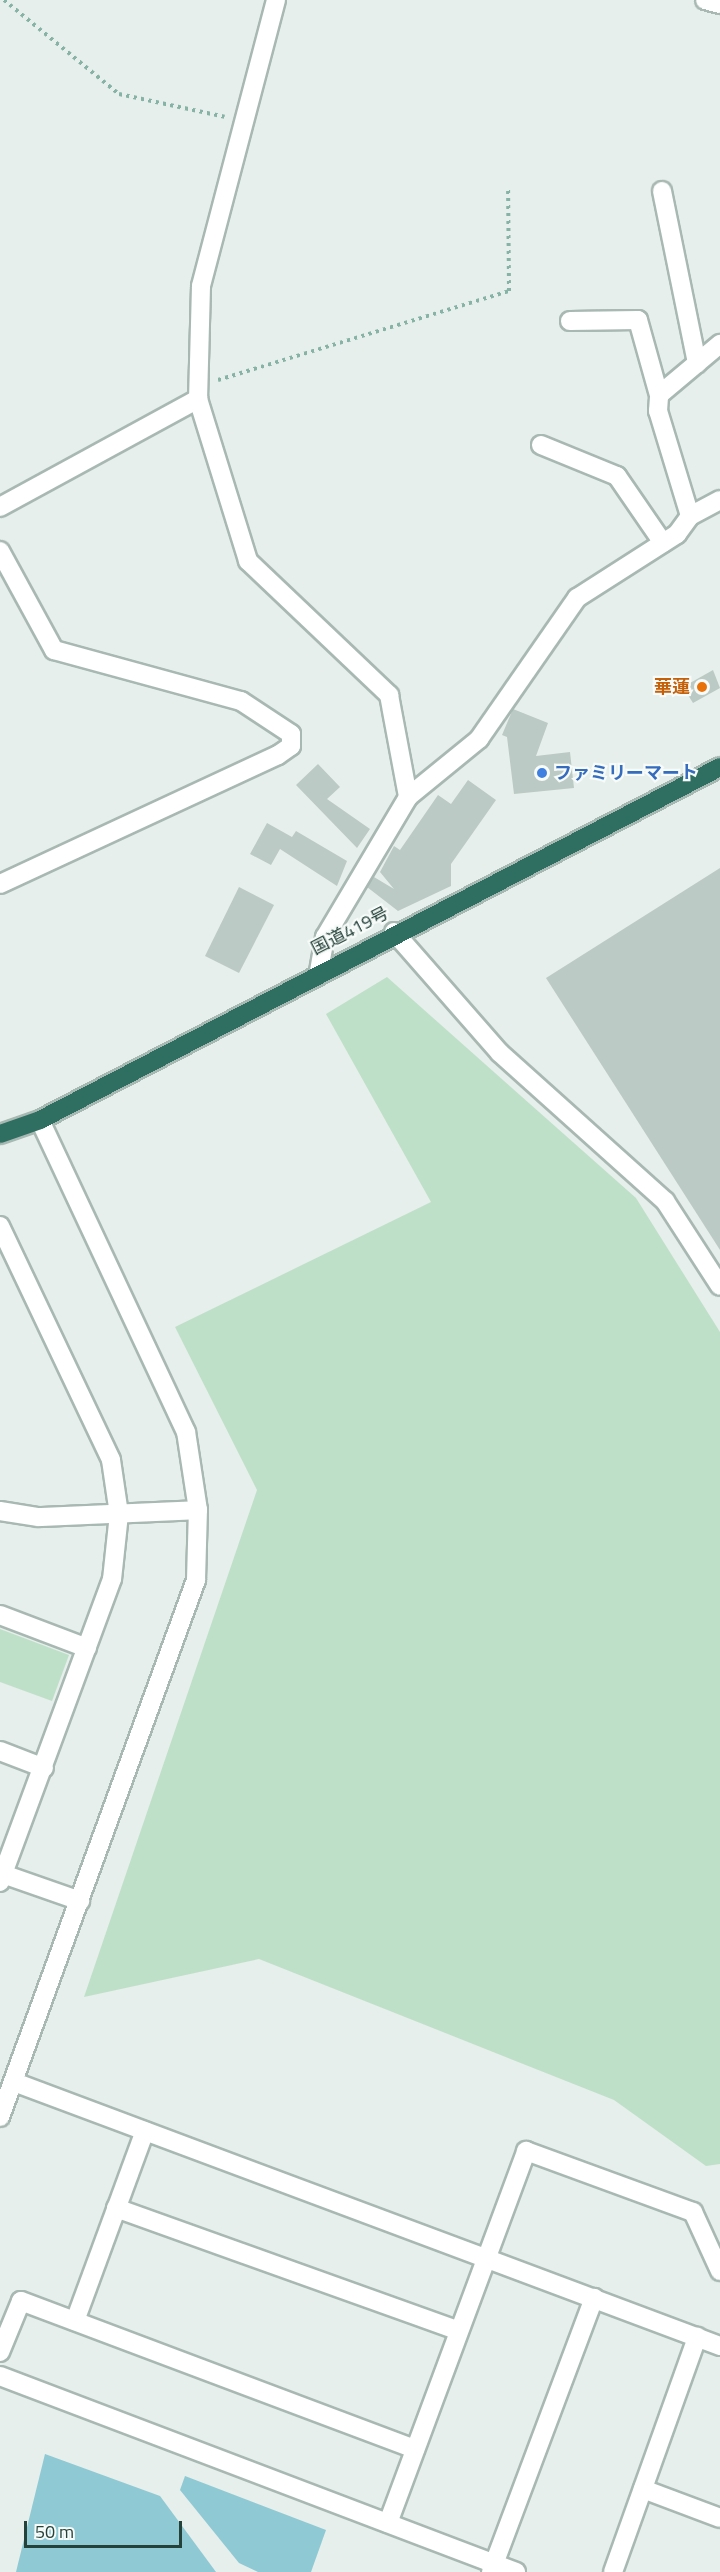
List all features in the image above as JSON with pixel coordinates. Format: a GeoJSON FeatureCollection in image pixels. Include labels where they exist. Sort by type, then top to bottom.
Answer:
{"type":"FeatureCollection","features":[{"type":"Feature","properties":{"kind":"highway","name":"国道419号"},"geometry":{"type":"LineString","coordinates":[[0,1134],[40,1120],[394,932],[720,767]]}},
{"type":"Feature","properties":{"kind":"street"},"geometry":{"type":"LineString","coordinates":[[276,0],[201,286],[198,392],[248,561],[388,695],[408,797]]}},
{"type":"Feature","properties":{"kind":"street"},"geometry":{"type":"LineString","coordinates":[[705,0],[720,4]]}},
{"type":"Feature","properties":{"kind":"street"},"geometry":{"type":"LineString","coordinates":[[662,191],[697,363]]}},
{"type":"Feature","properties":{"kind":"street"},"geometry":{"type":"LineString","coordinates":[[570,321],[638,320],[659,395],[658,411],[690,516]]}},
{"type":"Feature","properties":{"kind":"street"},"geometry":{"type":"LineString","coordinates":[[659,395],[720,344]]}},
{"type":"Feature","properties":{"kind":"street"},"geometry":{"type":"LineString","coordinates":[[0,507],[198,392]]}},
{"type":"Feature","properties":{"kind":"street"},"geometry":{"type":"LineString","coordinates":[[541,444],[617,476],[663,543]]}},
{"type":"Feature","properties":{"kind":"street"},"geometry":{"type":"LineString","coordinates":[[319,971],[325,937],[408,797],[479,740],[577,598],[663,543],[690,516],[720,500]]}},
{"type":"Feature","properties":{"kind":"street"},"geometry":{"type":"LineString","coordinates":[[0,551],[54,650],[241,700],[291,734],[291,746],[278,755],[0,884]]}},
{"type":"Feature","properties":{"kind":"street"},"geometry":{"type":"LineString","coordinates":[[394,932],[500,1053],[665,1200],[720,1286]]}},
{"type":"Feature","properties":{"kind":"street"},"geometry":{"type":"LineString","coordinates":[[0,2117],[195,1580],[198,1510],[186,1432],[40,1120]]}},
{"type":"Feature","properties":{"kind":"street"},"geometry":{"type":"LineString","coordinates":[[0,1226],[111,1460],[119,1514],[112,1579],[44,1768],[1,1877],[80,1901]]}},
{"type":"Feature","properties":{"kind":"street"},"geometry":{"type":"LineString","coordinates":[[0,1511],[39,1517],[198,1510]]}},
{"type":"Feature","properties":{"kind":"street"},"geometry":{"type":"LineString","coordinates":[[0,1615],[87,1648]]}},
{"type":"Feature","properties":{"kind":"street"},"geometry":{"type":"LineString","coordinates":[[0,1751],[44,1768]]}},
{"type":"Feature","properties":{"kind":"street"},"geometry":{"type":"LineString","coordinates":[[14,2082],[720,2346]]}},
{"type":"Feature","properties":{"kind":"street"},"geometry":{"type":"LineString","coordinates":[[75,2321],[145,2131]]}},
{"type":"Feature","properties":{"kind":"street"},"geometry":{"type":"LineString","coordinates":[[388,2523],[526,2151],[693,2212],[720,2271]]}},
{"type":"Feature","properties":{"kind":"street"},"geometry":{"type":"LineString","coordinates":[[116,2208],[459,2331]]}},
{"type":"Feature","properties":{"kind":"street"},"geometry":{"type":"LineString","coordinates":[[492,2568],[594,2298]]}},
{"type":"Feature","properties":{"kind":"street"},"geometry":{"type":"LineString","coordinates":[[0,2352],[21,2301],[415,2449]]}},
{"type":"Feature","properties":{"kind":"street"},"geometry":{"type":"LineString","coordinates":[[613,2572],[697,2337]]}},
{"type":"Feature","properties":{"kind":"street"},"geometry":{"type":"LineString","coordinates":[[0,2376],[388,2523],[492,2568],[516,2572]]}},
{"type":"Feature","properties":{"kind":"street"},"geometry":{"type":"LineString","coordinates":[[643,2489],[720,2517]]}},
{"type":"Feature","properties":{"kind":"path"},"geometry":{"type":"LineString","coordinates":[[4,0],[120,94],[243,120]]}},
{"type":"Feature","properties":{"kind":"path"},"geometry":{"type":"LineString","coordinates":[[198,392],[509,291],[508,186]]}},
{"type":"Feature","properties":{"kind":"green space"},"geometry":{"type":"Polygon","coordinates":[[[387,977],[636,1198],[720,1332],[720,2164],[706,2166],[614,2100],[259,1959],[84,1997],[257,1490],[175,1327],[431,1202],[326,1014],[387,977]]]}},
{"type":"Feature","properties":{"kind":"green space"},"geometry":{"type":"Polygon","coordinates":[[[0,1629],[69,1655],[52,1701],[0,1682],[0,1629]]]}},
{"type":"Feature","properties":{"kind":"water"},"geometry":{"type":"Polygon","coordinates":[[[45,2454],[160,2496],[216,2572],[16,2572],[45,2454]]]}},
{"type":"Feature","properties":{"kind":"water"},"geometry":{"type":"Polygon","coordinates":[[[185,2476],[326,2530],[311,2572],[258,2572],[239,2563],[180,2490],[185,2476]]]}},
{"type":"Feature","properties":{"kind":"building","name":"華蓮"},"geometry":{"type":"Polygon","coordinates":[[[713,670],[720,688],[693,703],[683,687],[713,670]]]}},
{"type":"Feature","properties":{"kind":"building"},"geometry":{"type":"Polygon","coordinates":[[[513,709],[548,723],[536,756],[570,752],[574,788],[514,794],[507,737],[502,735],[513,709]]]}},
{"type":"Feature","properties":{"kind":"building"},"geometry":{"type":"Polygon","coordinates":[[[318,764],[340,787],[327,799],[370,829],[357,848],[296,785],[318,764]]]}},
{"type":"Feature","properties":{"kind":"building"},"geometry":{"type":"Polygon","coordinates":[[[468,780],[496,800],[451,864],[451,886],[398,911],[367,887],[374,877],[394,889],[380,872],[394,846],[400,850],[438,795],[451,804],[468,780]]]}},
{"type":"Feature","properties":{"kind":"building"},"geometry":{"type":"Polygon","coordinates":[[[267,823],[292,837],[296,831],[347,861],[337,886],[280,849],[271,865],[250,854],[267,823]]]}},
{"type":"Feature","properties":{"kind":"building"},"geometry":{"type":"Polygon","coordinates":[[[720,868],[720,1250],[546,978],[720,868]]]}},
{"type":"Feature","properties":{"kind":"building"},"geometry":{"type":"Polygon","coordinates":[[[239,887],[274,905],[239,973],[205,956],[239,887]]]}},
{"type":"Feature","properties":{"kind":"place","name":"華蓮"},"geometry":{"type":"Point","coordinates":[702,687]}},
{"type":"Feature","properties":{"kind":"place","name":"ファミリーマート"},"geometry":{"type":"Point","coordinates":[542,773]}}]}
